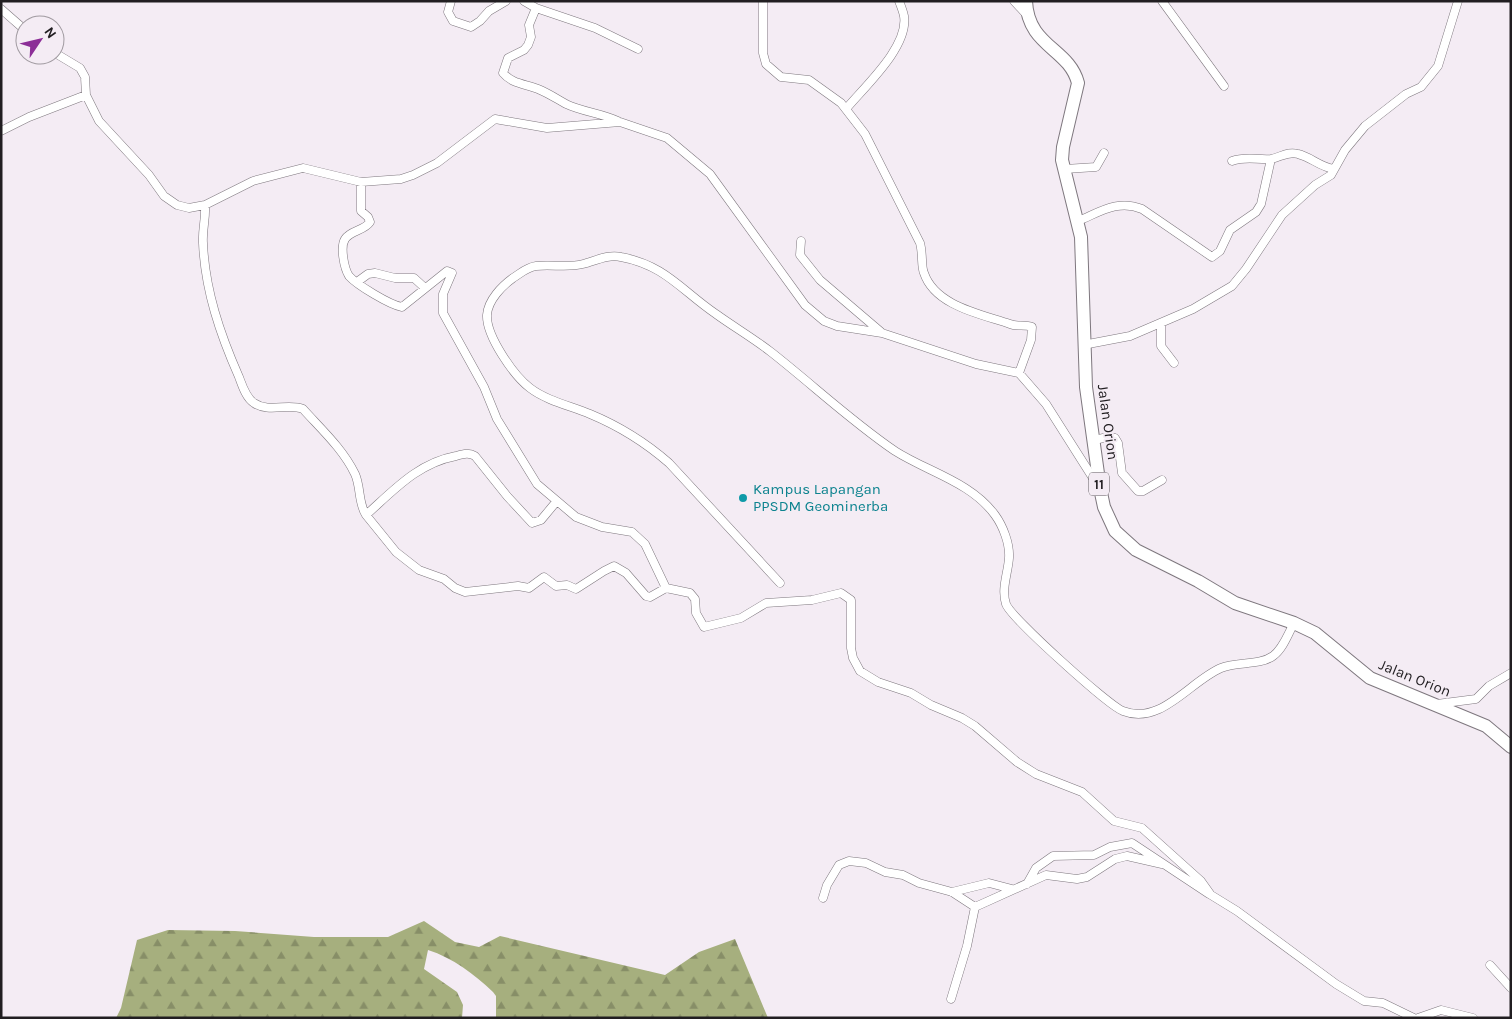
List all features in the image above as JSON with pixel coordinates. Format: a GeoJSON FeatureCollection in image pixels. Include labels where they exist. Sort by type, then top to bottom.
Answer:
{"type":"FeatureCollection","features":[{"type":"Feature","properties":{"kind":"highway","name":"Jalan Orion"},"geometry":{"type":"LineString","coordinates":[[1026,8],[1038,36],[1067,63],[1077,78],[1078,83],[1063,147],[1065,169],[1078,221],[1082,252],[1083,345],[1100,488],[1104,506],[1115,531],[1136,550],[1198,581],[1236,603],[1294,623],[1329,643],[1370,678],[1408,695],[1438,704],[1486,726],[1511,747]]}},
{"type":"Feature","properties":{"kind":"street"},"geometry":{"type":"LineString","coordinates":[[451,1],[448,12],[453,21],[471,27],[489,11],[506,1]]}},
{"type":"Feature","properties":{"kind":"street"},"geometry":{"type":"LineString","coordinates":[[524,1],[536,8],[595,28],[638,49]]}},
{"type":"Feature","properties":{"kind":"street"},"geometry":{"type":"LineString","coordinates":[[763,1],[763,53],[766,64],[781,77],[808,80],[826,90],[846,110],[865,134],[920,243],[924,257],[923,270],[934,290],[943,299],[980,314],[1020,327],[1032,328],[1032,340],[1019,373]]}},
{"type":"Feature","properties":{"kind":"street"},"geometry":{"type":"LineString","coordinates":[[846,110],[888,60],[901,37],[904,17],[899,1]]}},
{"type":"Feature","properties":{"kind":"street"},"geometry":{"type":"LineString","coordinates":[[1014,1],[1026,8]]}},
{"type":"Feature","properties":{"kind":"street"},"geometry":{"type":"LineString","coordinates":[[1162,1],[1224,86]]}},
{"type":"Feature","properties":{"kind":"street"},"geometry":{"type":"LineString","coordinates":[[1083,345],[1130,336],[1193,309],[1232,286],[1246,269],[1282,215],[1315,184],[1331,175],[1345,150],[1365,126],[1393,103],[1421,87],[1438,66],[1458,1]]}},
{"type":"Feature","properties":{"kind":"street"},"geometry":{"type":"LineString","coordinates":[[536,8],[529,25],[531,36],[528,45],[524,50],[508,58],[503,73],[508,79],[538,89],[566,104],[588,112],[604,114],[620,122],[667,138],[710,174],[805,305],[824,321],[846,328],[882,333],[976,364],[1019,373],[1046,404],[1100,488]]}},
{"type":"Feature","properties":{"kind":"street"},"geometry":{"type":"LineString","coordinates":[[1,9],[15,21]]}},
{"type":"Feature","properties":{"kind":"street"},"geometry":{"type":"LineString","coordinates":[[65,59],[80,68],[84,77],[86,96],[99,121],[149,175],[164,196],[177,205],[189,208],[204,205],[253,181],[303,168],[361,182],[401,179],[428,169],[495,119],[548,128],[620,122]]}},
{"type":"Feature","properties":{"kind":"street"},"geometry":{"type":"LineString","coordinates":[[1,131],[36,114],[86,96]]}},
{"type":"Feature","properties":{"kind":"street"},"geometry":{"type":"LineString","coordinates":[[1065,169],[1096,167],[1104,153]]}},
{"type":"Feature","properties":{"kind":"street"},"geometry":{"type":"LineString","coordinates":[[1232,161],[1241,158],[1270,159],[1289,153],[1299,154],[1324,168],[1334,169]]}},
{"type":"Feature","properties":{"kind":"street"},"geometry":{"type":"LineString","coordinates":[[1078,221],[1112,206],[1132,205],[1142,209],[1212,257],[1220,251],[1230,230],[1256,212],[1261,204],[1270,159]]}},
{"type":"Feature","properties":{"kind":"street"},"geometry":{"type":"LineString","coordinates":[[361,182],[361,211],[368,217],[370,222],[367,227],[346,237],[343,247],[349,275],[356,282],[402,307],[447,271],[452,273],[443,294],[443,313],[484,386],[497,419],[537,484],[576,517],[602,527],[632,532],[646,544],[666,588]]}},
{"type":"Feature","properties":{"kind":"street"},"geometry":{"type":"LineString","coordinates":[[204,205],[206,223],[203,242],[210,295],[220,332],[245,392],[253,403],[261,406],[303,409],[334,443],[355,474],[362,509],[366,515],[396,552],[419,570],[444,580],[465,592],[518,586],[530,588],[544,577],[556,586],[567,585],[576,589],[614,566],[626,573],[646,596],[650,597],[666,588],[690,593],[696,599],[696,614],[704,627],[741,618],[766,603],[812,600],[836,593],[846,595],[850,600],[851,648],[853,658],[860,671],[878,682],[911,692],[931,706],[962,718],[975,726],[1017,762],[1036,774],[1082,792],[1114,821],[1142,828],[1201,881],[1211,895]]}},
{"type":"Feature","properties":{"kind":"street"},"geometry":{"type":"LineString","coordinates":[[801,241],[800,255],[814,274],[882,333]]}},
{"type":"Feature","properties":{"kind":"street"},"geometry":{"type":"LineString","coordinates":[[780,583],[669,463],[652,448],[591,414],[544,396],[530,388],[511,368],[499,348],[489,325],[487,314],[491,303],[503,286],[526,269],[536,266],[579,266],[604,257],[619,256],[665,273],[715,314],[767,349],[869,433],[899,453],[970,491],[988,506],[1004,532],[1009,556],[1006,575],[1006,605],[1018,620],[1079,674],[1103,699],[1120,710],[1134,714],[1148,714],[1186,693],[1221,668],[1272,657],[1281,647],[1294,623]]}},
{"type":"Feature","properties":{"kind":"street"},"geometry":{"type":"LineString","coordinates":[[356,282],[368,274],[374,273],[395,278],[414,278],[425,288]]}},
{"type":"Feature","properties":{"kind":"street"},"geometry":{"type":"LineString","coordinates":[[1161,323],[1162,346],[1174,363]]}},
{"type":"Feature","properties":{"kind":"street"},"geometry":{"type":"LineString","coordinates":[[1094,440],[1108,437],[1114,438],[1118,443],[1119,464],[1122,473],[1138,491],[1143,491],[1162,480]]}},
{"type":"Feature","properties":{"kind":"street"},"geometry":{"type":"LineString","coordinates":[[366,515],[415,472],[440,459],[467,453],[475,456],[506,496],[532,523],[541,520],[556,502]]}},
{"type":"Feature","properties":{"kind":"street"},"geometry":{"type":"LineString","coordinates":[[1438,704],[1476,699],[1489,686],[1511,673]]}},
{"type":"Feature","properties":{"kind":"street"},"geometry":{"type":"LineString","coordinates":[[1028,884],[1036,868],[1053,856],[1094,855],[1125,843],[1132,844],[1237,910],[1312,967],[1364,1001],[1383,1003],[1414,1018]]}},
{"type":"Feature","properties":{"kind":"street"},"geometry":{"type":"LineString","coordinates":[[1093,873],[1102,851]]}},
{"type":"Feature","properties":{"kind":"street"},"geometry":{"type":"LineString","coordinates":[[975,907],[1046,875],[1077,879],[1093,873],[1108,862],[1127,856],[1162,864]]}},
{"type":"Feature","properties":{"kind":"street"},"geometry":{"type":"LineString","coordinates":[[823,898],[839,864],[858,860],[885,872],[903,875],[920,883],[952,892],[975,907]]}},
{"type":"Feature","properties":{"kind":"street"},"geometry":{"type":"LineString","coordinates":[[952,892],[989,883],[1012,889]]}},
{"type":"Feature","properties":{"kind":"street"},"geometry":{"type":"LineString","coordinates":[[951,999],[967,946],[975,907]]}},
{"type":"Feature","properties":{"kind":"street"},"geometry":{"type":"LineString","coordinates":[[1490,964],[1511,988]]}},
{"type":"Feature","properties":{"kind":"street"},"geometry":{"type":"LineString","coordinates":[[1418,1018],[1441,1010],[1473,1018]]}},
{"type":"Feature","properties":{"kind":"green space"},"geometry":{"type":"Polygon","coordinates":[[[424,921],[455,942],[479,947],[500,936],[665,975],[699,952],[735,939],[768,1018],[496,1018],[496,996],[493,992],[463,967],[446,957],[428,950],[424,969],[457,992],[463,1005],[462,1018],[116,1018],[121,1008],[137,940],[168,930],[235,931],[314,937],[388,937],[424,921]]]}},
{"type":"Feature","properties":{"kind":"place","name":"Kampus Lapangan PPSDM Geominerba"},"geometry":{"type":"Point","coordinates":[743,498]}}]}
